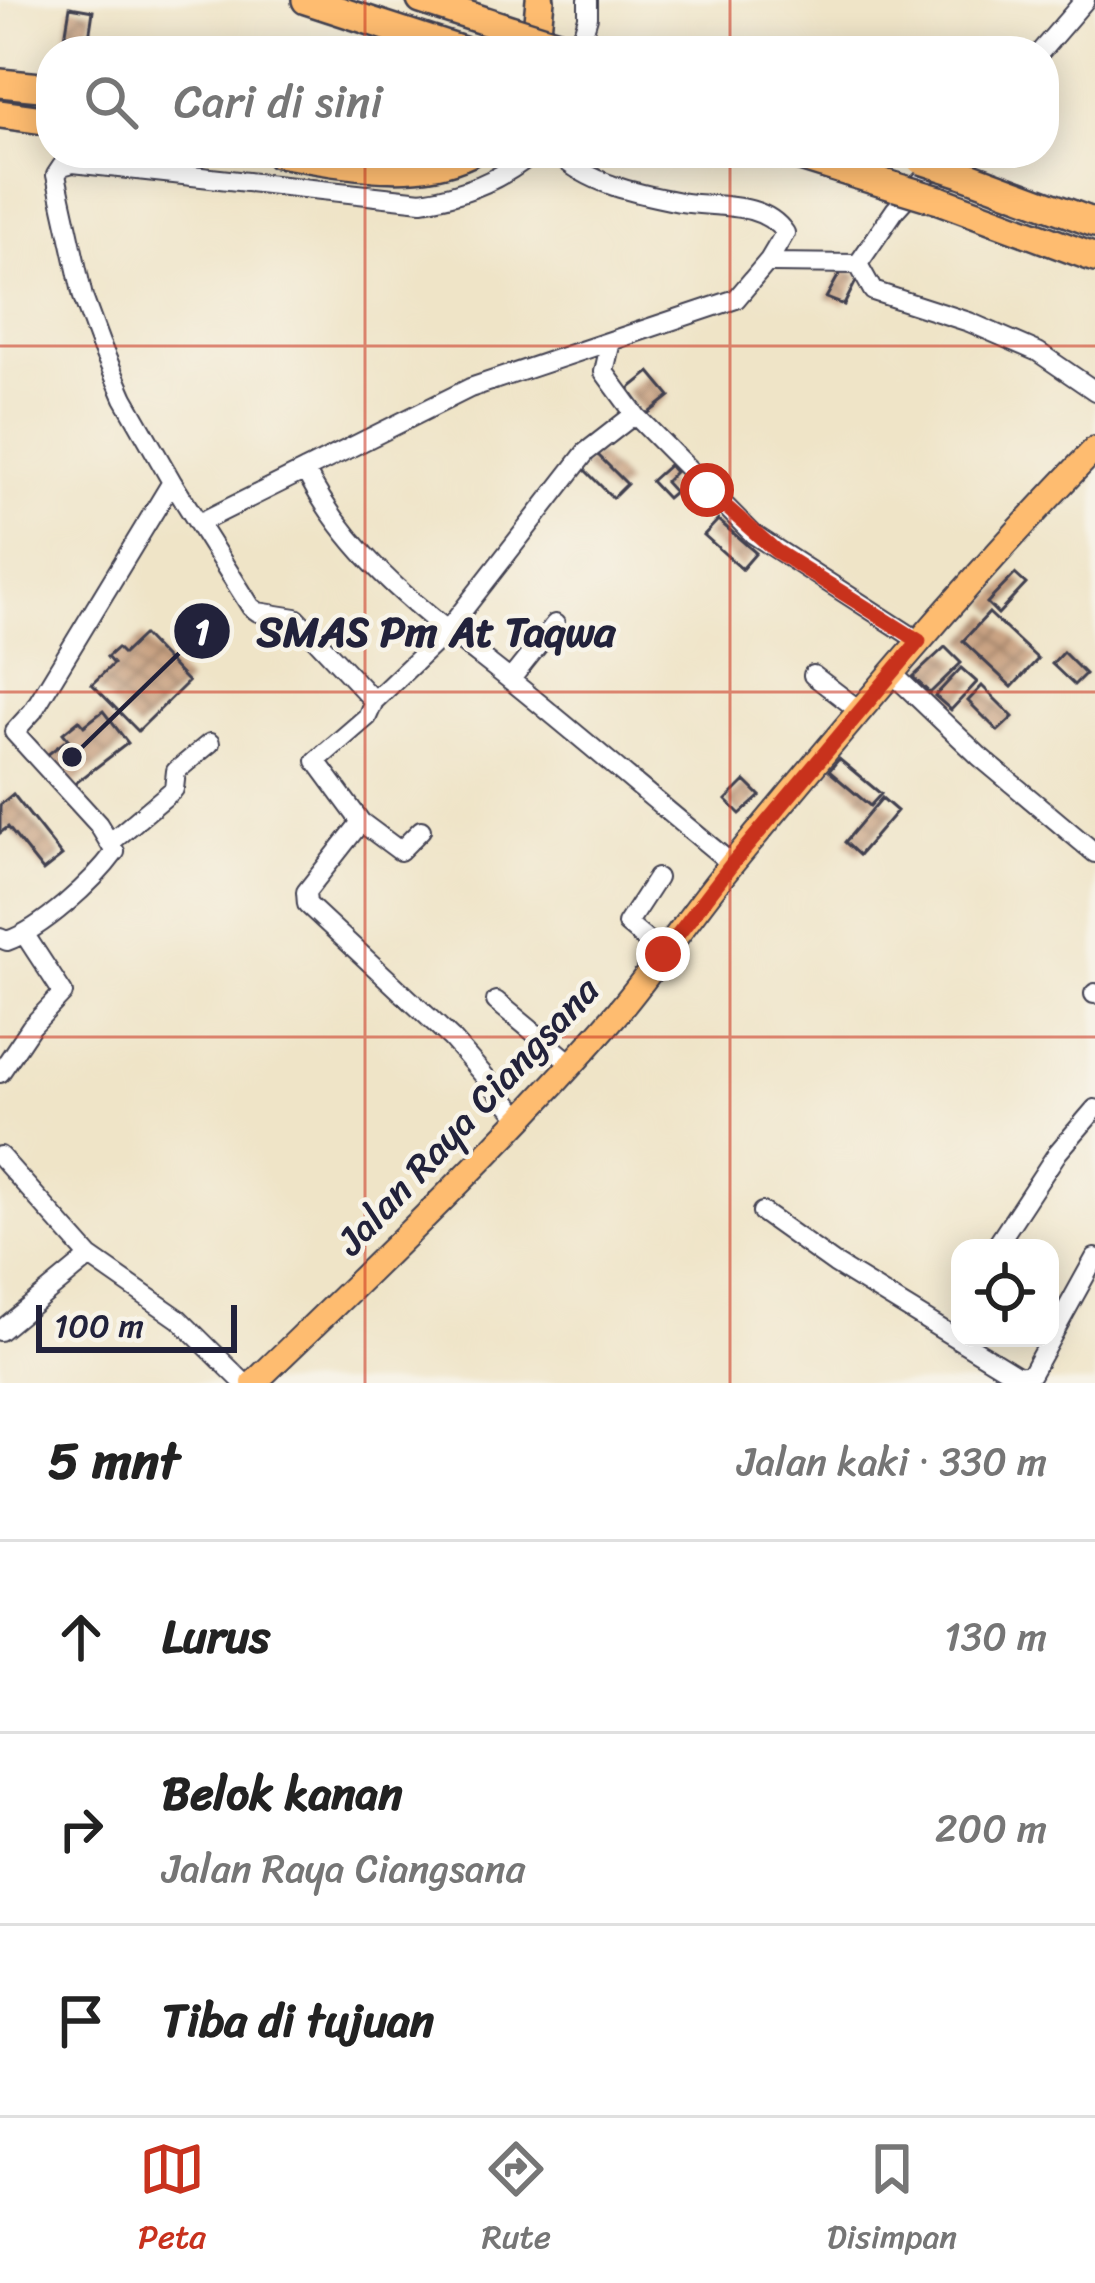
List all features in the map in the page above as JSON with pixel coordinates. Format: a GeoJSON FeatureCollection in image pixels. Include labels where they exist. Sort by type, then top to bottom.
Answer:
{"type":"FeatureCollection","features":[{"type":"Feature","properties":{"kind":"highway"},"geometry":{"type":"LineString","coordinates":[[306,0],[418,36]]}},
{"type":"Feature","properties":{"kind":"highway"},"geometry":{"type":"LineString","coordinates":[[425,0],[534,36]]}},
{"type":"Feature","properties":{"kind":"highway"},"geometry":{"type":"LineString","coordinates":[[536,36],[540,0]]}},
{"type":"Feature","properties":{"kind":"highway"},"geometry":{"type":"LineString","coordinates":[[556,36],[559,0]]}},
{"type":"Feature","properties":{"kind":"highway"},"geometry":{"type":"LineString","coordinates":[[0,83],[36,87]]}},
{"type":"Feature","properties":{"kind":"highway"},"geometry":{"type":"LineString","coordinates":[[0,114],[36,119]]}},
{"type":"Feature","properties":{"kind":"highway"},"geometry":{"type":"LineString","coordinates":[[836,168],[940,200],[1095,258]]}},
{"type":"Feature","properties":{"kind":"highway"},"geometry":{"type":"LineString","coordinates":[[953,168],[1095,223]]}},
{"type":"Feature","properties":{"kind":"main road","name":"Jalan Raya Ciangsana"},"geometry":{"type":"LineString","coordinates":[[253,1382],[328,1316],[572,1064],[732,864],[991,556],[1095,449]]}},
{"type":"Feature","properties":{"kind":"street"},"geometry":{"type":"LineString","coordinates":[[583,36],[588,0]]}},
{"type":"Feature","properties":{"kind":"street"},"geometry":{"type":"LineString","coordinates":[[1055,36],[1085,0]]}},
{"type":"Feature","properties":{"kind":"street"},"geometry":{"type":"LineString","coordinates":[[61,168],[56,175],[83,296],[124,398],[172,482],[251,607],[296,618],[374,700]]}},
{"type":"Feature","properties":{"kind":"street"},"geometry":{"type":"LineString","coordinates":[[119,168],[422,201],[447,197],[515,168]]}},
{"type":"Feature","properties":{"kind":"street"},"geometry":{"type":"LineString","coordinates":[[199,523],[470,388],[736,299],[769,260],[785,232],[768,215],[635,191],[594,178],[580,168]]}},
{"type":"Feature","properties":{"kind":"street"},"geometry":{"type":"LineString","coordinates":[[858,264],[926,168]]}},
{"type":"Feature","properties":{"kind":"street"},"geometry":{"type":"LineString","coordinates":[[769,260],[858,264]]}},
{"type":"Feature","properties":{"kind":"street"},"geometry":{"type":"LineString","coordinates":[[858,264],[873,291],[969,322],[1038,352],[1095,391]]}},
{"type":"Feature","properties":{"kind":"street"},"geometry":{"type":"LineString","coordinates":[[611,341],[604,372],[637,417],[753,534],[919,641]]}},
{"type":"Feature","properties":{"kind":"street"},"geometry":{"type":"LineString","coordinates":[[422,830],[400,850],[362,822],[316,760],[367,717],[374,700],[446,632],[574,465],[631,417],[637,417]]}},
{"type":"Feature","properties":{"kind":"street"},"geometry":{"type":"LineString","coordinates":[[304,470],[327,515],[446,632],[732,864]]}},
{"type":"Feature","properties":{"kind":"street"},"geometry":{"type":"LineString","coordinates":[[0,748],[43,695],[172,482]]}},
{"type":"Feature","properties":{"kind":"street"},"geometry":{"type":"LineString","coordinates":[[510,680],[555,624]]}},
{"type":"Feature","properties":{"kind":"street"},"geometry":{"type":"LineString","coordinates":[[813,674],[860,711]]}},
{"type":"Feature","properties":{"kind":"street"},"geometry":{"type":"LineString","coordinates":[[892,674],[979,756],[1095,853]]}},
{"type":"Feature","properties":{"kind":"street"},"geometry":{"type":"LineString","coordinates":[[0,938],[8,941],[25,935],[104,868],[115,853],[111,842],[14,732]]}},
{"type":"Feature","properties":{"kind":"street"},"geometry":{"type":"LineString","coordinates":[[111,842],[174,789],[176,771],[210,743]]}},
{"type":"Feature","properties":{"kind":"street"},"geometry":{"type":"LineString","coordinates":[[362,822],[306,892],[308,904],[452,1039],[521,1118]]}},
{"type":"Feature","properties":{"kind":"street"},"geometry":{"type":"LineString","coordinates":[[657,878],[627,924],[663,954]]}},
{"type":"Feature","properties":{"kind":"street"},"geometry":{"type":"LineString","coordinates":[[0,1073],[31,1027],[63,993],[25,935]]}},
{"type":"Feature","properties":{"kind":"street"},"geometry":{"type":"LineString","coordinates":[[496,1001],[572,1064]]}},
{"type":"Feature","properties":{"kind":"street"},"geometry":{"type":"LineString","coordinates":[[1001,1239],[1058,1153],[1095,1109]]}},
{"type":"Feature","properties":{"kind":"street"},"geometry":{"type":"LineString","coordinates":[[0,1156],[90,1257],[179,1319],[253,1382]]}},
{"type":"Feature","properties":{"kind":"street"},"geometry":{"type":"LineString","coordinates":[[762,1212],[835,1264],[1018,1376],[1031,1374],[1095,1258]]}},
{"type":"Feature","properties":{"kind":"street"},"geometry":{"type":"LineString","coordinates":[[0,1331],[90,1257]]}},
{"type":"Feature","properties":{"kind":"building"},"geometry":{"type":"Polygon","coordinates":[[[70,7],[93,11],[89,36],[65,36],[70,7]]]}},
{"type":"Feature","properties":{"kind":"building"},"geometry":{"type":"Polygon","coordinates":[[[842,269],[859,275],[844,305],[826,298],[842,269]]]}},
{"type":"Feature","properties":{"kind":"building"},"geometry":{"type":"Polygon","coordinates":[[[650,372],[670,396],[645,416],[625,392],[650,372]]]}},
{"type":"Feature","properties":{"kind":"building"},"geometry":{"type":"Polygon","coordinates":[[[596,453],[627,484],[613,498],[582,467],[596,453]]]}},
{"type":"Feature","properties":{"kind":"building"},"geometry":{"type":"Polygon","coordinates":[[[669,465],[675,472],[665,482],[674,492],[667,498],[651,481],[669,465]]]}},
{"type":"Feature","properties":{"kind":"building"},"geometry":{"type":"Polygon","coordinates":[[[718,520],[756,553],[742,569],[704,535],[718,520]]]}},
{"type":"Feature","properties":{"kind":"building"},"geometry":{"type":"Polygon","coordinates":[[[1015,574],[1026,584],[998,614],[987,603],[1015,574]]]}},
{"type":"Feature","properties":{"kind":"building"},"geometry":{"type":"Polygon","coordinates":[[[989,613],[1038,659],[1012,687],[963,641],[989,613]]]}},
{"type":"Feature","properties":{"kind":"building"},"geometry":{"type":"Polygon","coordinates":[[[143,635],[188,682],[138,731],[92,684],[113,664],[107,657],[117,648],[123,654],[143,635]]]}},
{"type":"Feature","properties":{"kind":"building"},"geometry":{"type":"Polygon","coordinates":[[[945,647],[961,663],[930,693],[913,677],[945,647]]]}},
{"type":"Feature","properties":{"kind":"building"},"geometry":{"type":"Polygon","coordinates":[[[1063,652],[1085,674],[1074,685],[1052,664],[1063,652]]]}},
{"type":"Feature","properties":{"kind":"building"},"geometry":{"type":"Polygon","coordinates":[[[961,668],[977,682],[951,710],[935,696],[961,668]]]}},
{"type":"Feature","properties":{"kind":"building"},"geometry":{"type":"Polygon","coordinates":[[[982,686],[1013,717],[998,731],[968,701],[982,686]]]}},
{"type":"Feature","properties":{"kind":"building"},"geometry":{"type":"Polygon","coordinates":[[[103,711],[128,743],[72,786],[47,755],[68,739],[63,733],[79,720],[84,726],[103,711]]]}},
{"type":"Feature","properties":{"kind":"building"},"geometry":{"type":"Polygon","coordinates":[[[839,759],[881,794],[870,806],[829,771],[839,759]]]}},
{"type":"Feature","properties":{"kind":"building"},"geometry":{"type":"Polygon","coordinates":[[[745,781],[760,796],[740,814],[726,800],[745,781]]]}},
{"type":"Feature","properties":{"kind":"building"},"geometry":{"type":"Polygon","coordinates":[[[13,794],[62,856],[43,871],[8,827],[0,833],[0,805],[13,794]]]}},
{"type":"Feature","properties":{"kind":"building"},"geometry":{"type":"Polygon","coordinates":[[[882,798],[897,811],[859,855],[845,842],[882,798]]]}},
{"type":"Feature","properties":{"kind":"place","name":"SMAS Pm At Taqwa"},"geometry":{"type":"Point","coordinates":[72,757]}},
{"type":"Feature","properties":{"kind":"route"},"geometry":{"type":"LineString","coordinates":[[663,954],[919,641],[776,551],[707,490]]}}]}
